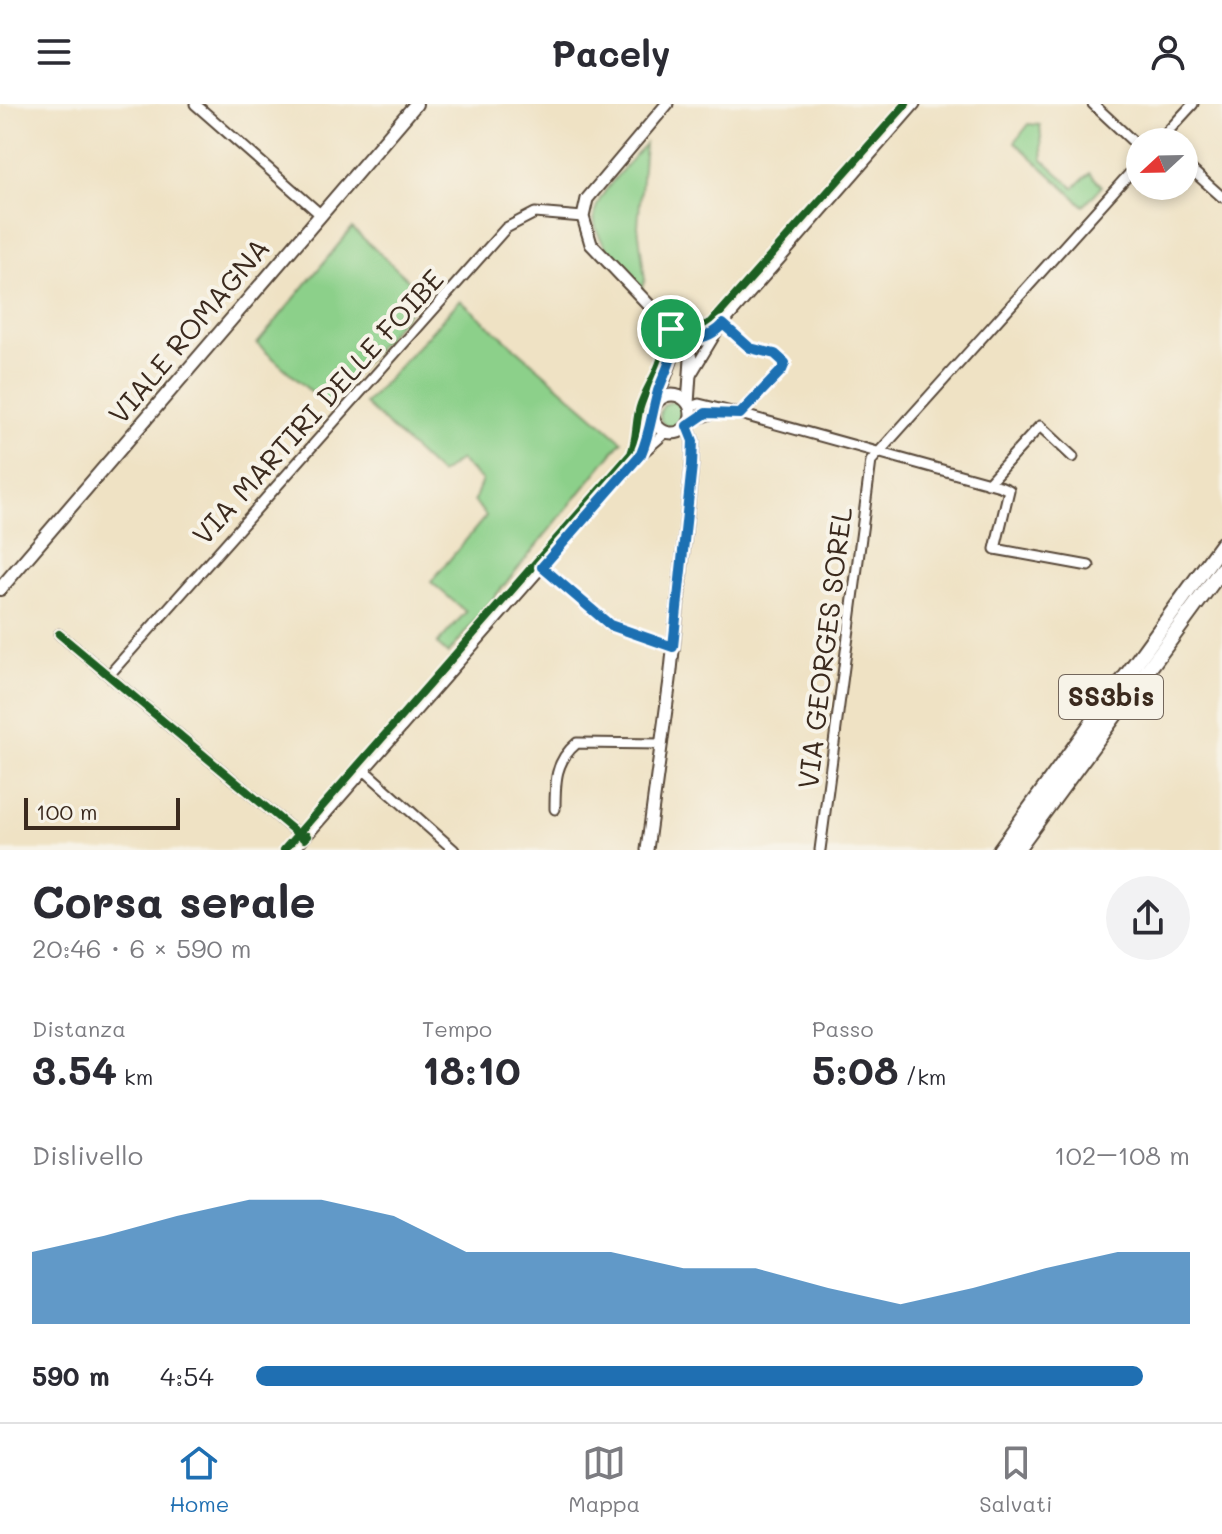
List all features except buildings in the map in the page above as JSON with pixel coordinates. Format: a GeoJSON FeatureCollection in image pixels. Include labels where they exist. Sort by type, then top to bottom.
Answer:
{"type":"FeatureCollection","features":[{"type":"Feature","properties":{"kind":"highway","name":"SS3bis"},"geometry":{"type":"LineString","coordinates":[[1000,850],[1222,544]]}},
{"type":"Feature","properties":{"kind":"highway","name":"SS3bis"},"geometry":{"type":"LineString","coordinates":[[1016,850],[1222,569]]}},
{"type":"Feature","properties":{"kind":"main road","name":"VIALE ROMAGNA"},"geometry":{"type":"LineString","coordinates":[[0,589],[416,104]]}},
{"type":"Feature","properties":{"kind":"street"},"geometry":{"type":"LineString","coordinates":[[195,104],[320,214]]}},
{"type":"Feature","properties":{"kind":"street"},"geometry":{"type":"LineString","coordinates":[[647,850],[662,744],[692,465],[693,441],[688,424],[690,375],[685,342],[591,244],[583,217],[587,199],[667,104]]}},
{"type":"Feature","properties":{"kind":"street"},"geometry":{"type":"LineString","coordinates":[[690,375],[720,327],[915,104]]}},
{"type":"Feature","properties":{"kind":"street"},"geometry":{"type":"LineString","coordinates":[[1093,104],[1126,135]]}},
{"type":"Feature","properties":{"kind":"street"},"geometry":{"type":"LineString","coordinates":[[1172,128],[1193,104]]}},
{"type":"Feature","properties":{"kind":"street"},"geometry":{"type":"LineString","coordinates":[[1198,176],[1222,197]]}},
{"type":"Feature","properties":{"kind":"street","name":"VIA GEORGES SOREL"},"geometry":{"type":"LineString","coordinates":[[820,850],[871,461],[1126,178]]}},
{"type":"Feature","properties":{"kind":"street","name":"VIA MARTIRI DELLE FOIBE"},"geometry":{"type":"LineString","coordinates":[[109,675],[506,228],[535,213],[583,217]]}},
{"type":"Feature","properties":{"kind":"street"},"geometry":{"type":"LineString","coordinates":[[641,454],[654,409],[685,342],[702,338],[720,327]]}},
{"type":"Feature","properties":{"kind":"street"},"geometry":{"type":"LineString","coordinates":[[720,327],[750,348],[775,354],[785,363],[740,414]]}},
{"type":"Feature","properties":{"kind":"street"},"geometry":{"type":"LineString","coordinates":[[671,329],[674,353],[671,367]]}},
{"type":"Feature","properties":{"kind":"street"},"geometry":{"type":"LineString","coordinates":[[654,409],[671,395],[689,405],[699,404],[860,445],[877,454],[1009,490],[995,549],[1089,566]]}},
{"type":"Feature","properties":{"kind":"street"},"geometry":{"type":"LineString","coordinates":[[654,409],[656,425],[685,447],[692,465]]}},
{"type":"Feature","properties":{"kind":"street"},"geometry":{"type":"LineString","coordinates":[[294,850],[641,454],[669,433],[721,411]]}},
{"type":"Feature","properties":{"kind":"street"},"geometry":{"type":"LineString","coordinates":[[988,483],[1040,426],[1073,457]]}},
{"type":"Feature","properties":{"kind":"street"},"geometry":{"type":"LineString","coordinates":[[542,567],[610,625],[673,647]]}},
{"type":"Feature","properties":{"kind":"street"},"geometry":{"type":"LineString","coordinates":[[59,634],[304,839]]}},
{"type":"Feature","properties":{"kind":"street"},"geometry":{"type":"LineString","coordinates":[[555,809],[555,777],[563,755],[577,743],[662,744]]}},
{"type":"Feature","properties":{"kind":"street"},"geometry":{"type":"LineString","coordinates":[[364,770],[454,850]]}},
{"type":"Feature","properties":{"kind":"green space"},"geometry":{"type":"Polygon","coordinates":[[[1029,124],[1040,125],[1043,160],[1074,188],[1090,173],[1102,186],[1084,206],[1015,142],[1029,124]]]}},
{"type":"Feature","properties":{"kind":"green space"},"geometry":{"type":"Polygon","coordinates":[[[645,144],[638,226],[645,280],[642,288],[605,245],[596,230],[594,216],[598,202],[608,187],[645,144]]]}},
{"type":"Feature","properties":{"kind":"green space"},"geometry":{"type":"Polygon","coordinates":[[[352,228],[424,294],[327,406],[257,344],[352,228]]]}},
{"type":"Feature","properties":{"kind":"green space"},"geometry":{"type":"Polygon","coordinates":[[[460,300],[622,441],[448,654],[437,644],[466,612],[431,582],[486,516],[474,501],[482,480],[460,460],[440,474],[365,404],[460,300]]]}},
{"type":"Feature","properties":{"kind":"green space"},"geometry":{"type":"Polygon","coordinates":[[[673,402],[682,406],[686,415],[682,424],[673,428],[664,424],[660,415],[664,406],[673,402]]]}},
{"type":"Feature","properties":{"kind":"cycle path"},"geometry":{"type":"LineString","coordinates":[[284,850],[631,454],[641,404],[663,353],[662,333],[674,322],[694,329],[711,323],[906,104]]}},
{"type":"Feature","properties":{"kind":"cycle path"},"geometry":{"type":"LineString","coordinates":[[59,634],[304,839],[307,836]]}},
{"type":"Feature","properties":{"kind":"route"},"geometry":{"type":"LineString","coordinates":[[723,324],[750,348],[775,354],[785,363],[740,414],[721,411],[706,413],[690,421],[687,426],[693,441],[692,465],[673,647],[610,625],[542,567],[641,454],[649,435],[659,389],[671,367],[674,353],[671,329],[683,337],[702,338],[723,324]]}}]}
